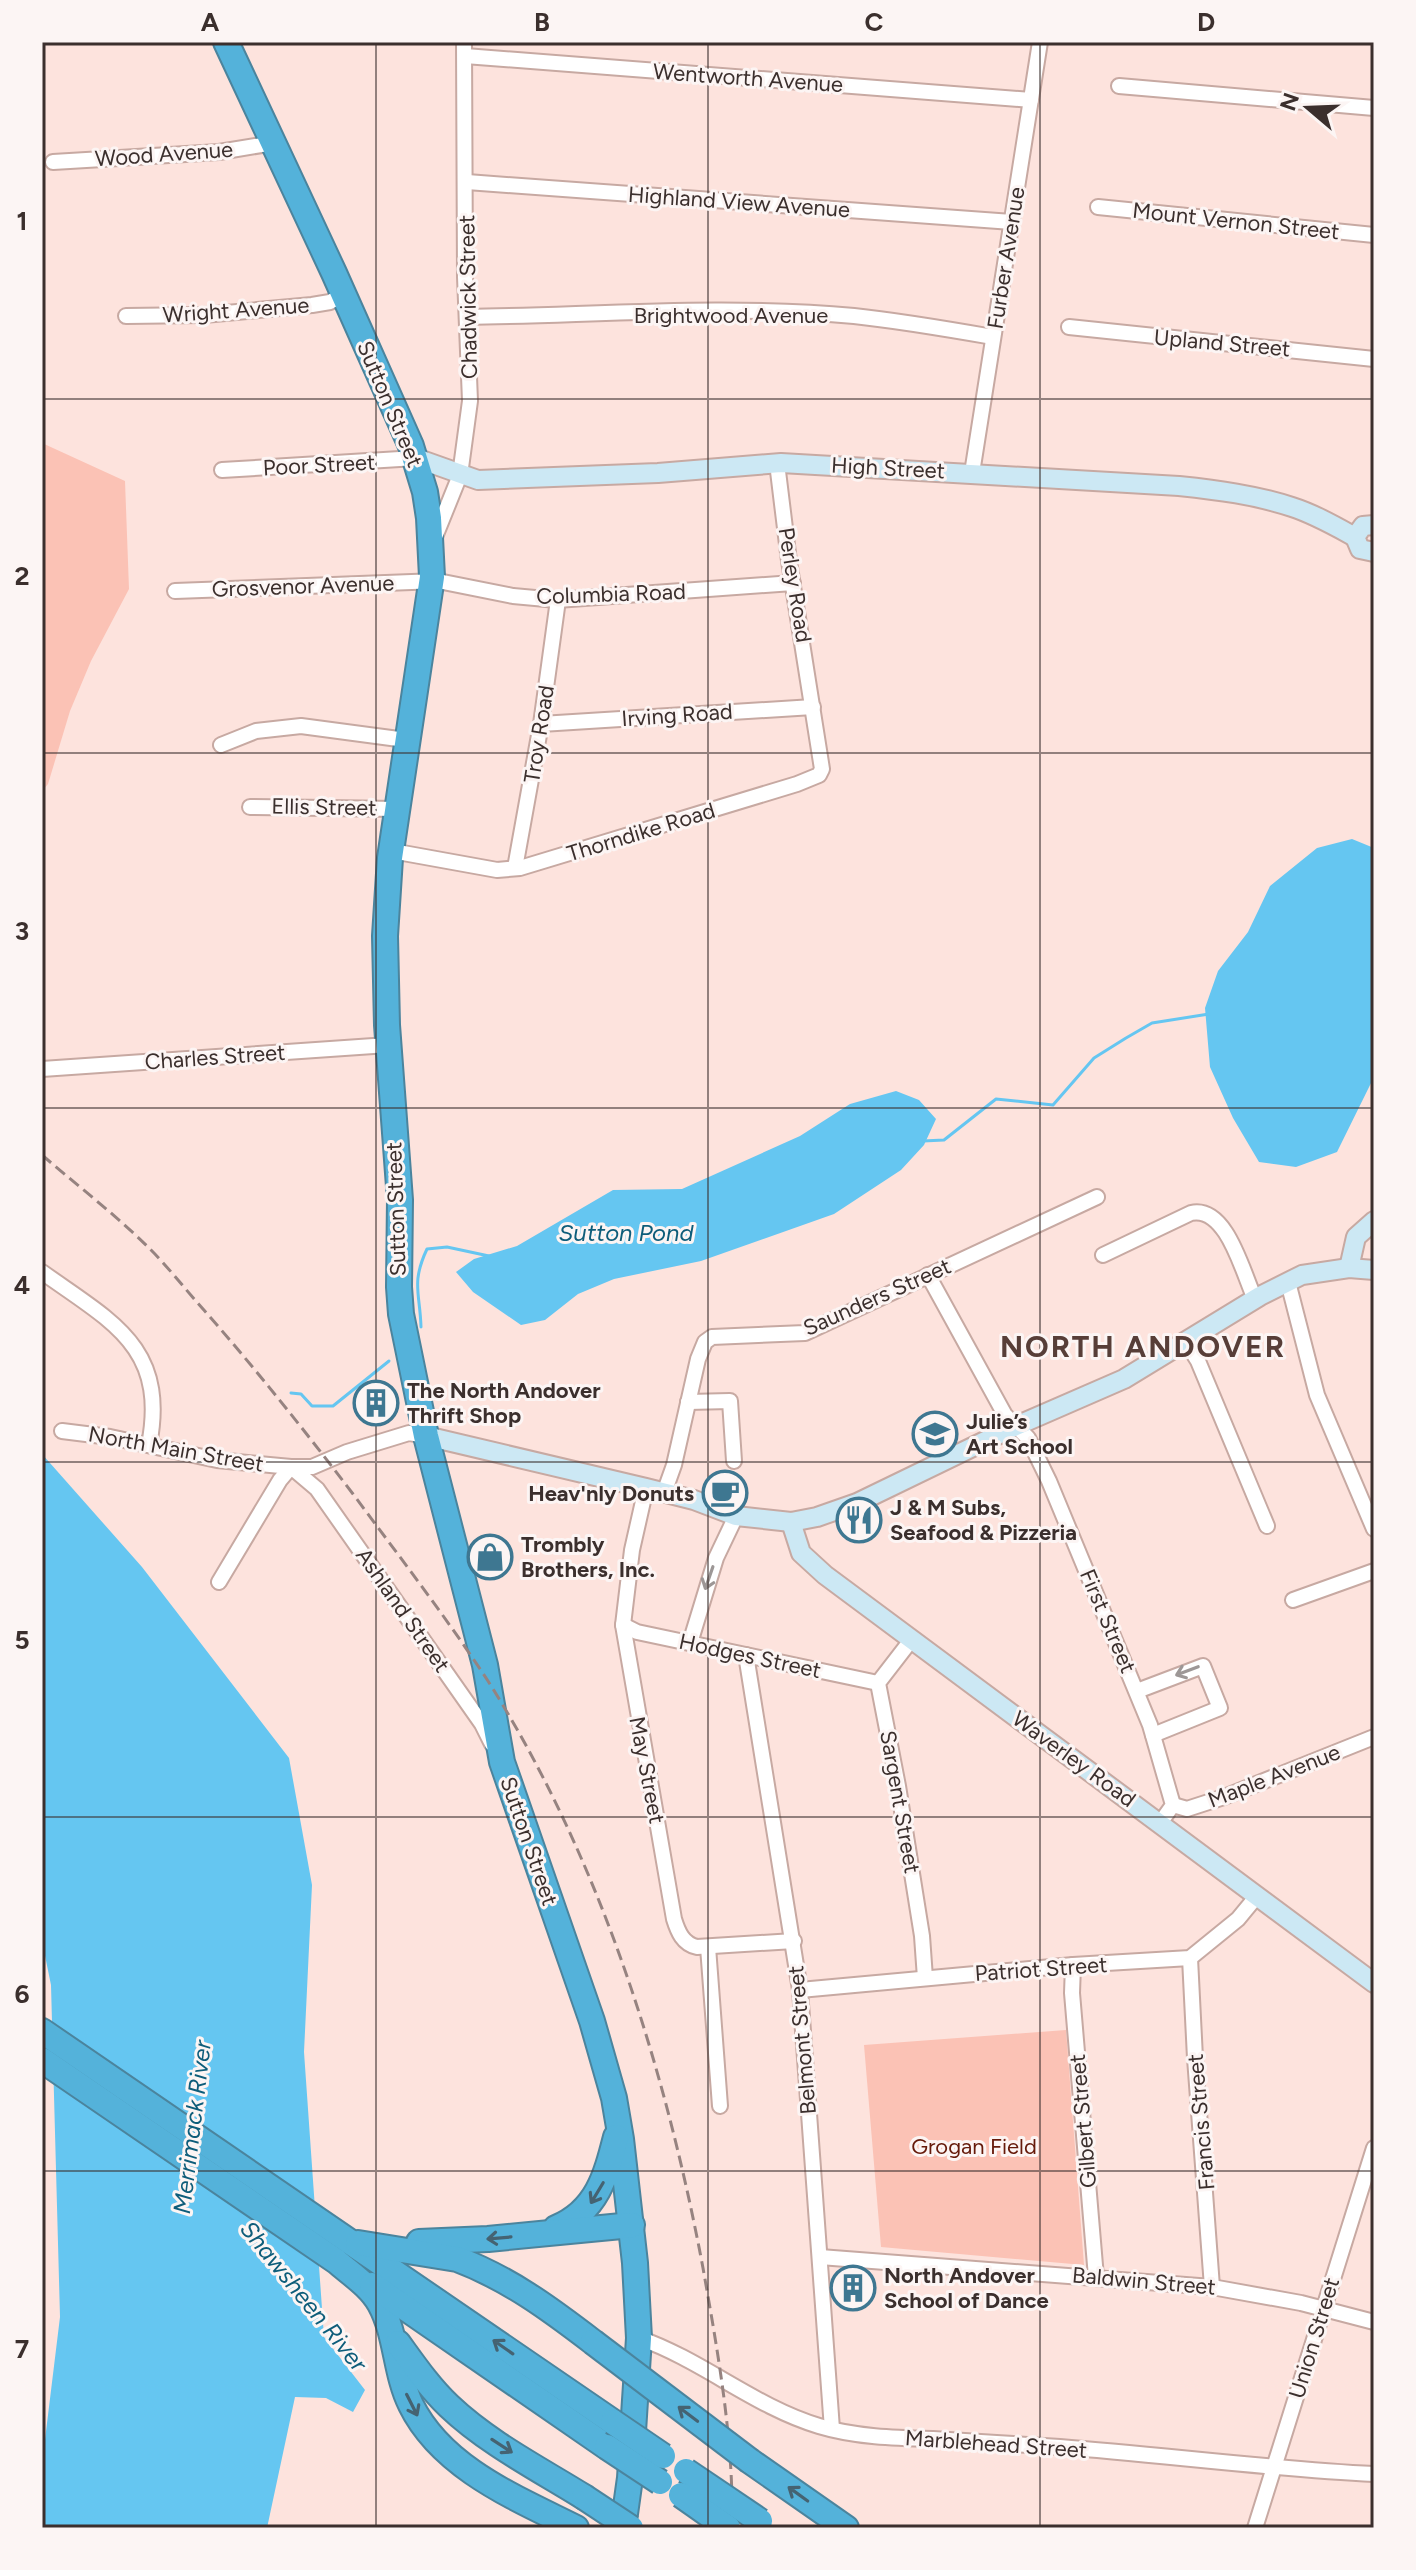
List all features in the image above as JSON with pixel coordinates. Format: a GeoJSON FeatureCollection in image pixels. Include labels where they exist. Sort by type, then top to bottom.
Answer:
{"type":"FeatureCollection","features":[{"type":"Feature","properties":{"kind":"highway","name":"Sutton Street"},"geometry":{"type":"LineString","coordinates":[[226,42],[416,458],[425,492],[431,545],[431,582],[406,740],[385,940],[388,1045],[400,1200],[400,1300],[426,1436],[485,1665],[502,1762],[592,2021],[619,2127],[632,2225],[639,2338],[630,2478],[623,2528]]}},
{"type":"Feature","properties":{"kind":"highway"},"geometry":{"type":"LineString","coordinates":[[42,2030],[351,2240],[457,2259],[537,2299],[750,2461],[846,2528]]}},
{"type":"Feature","properties":{"kind":"highway"},"geometry":{"type":"LineString","coordinates":[[42,2030],[766,2524]]}},
{"type":"Feature","properties":{"kind":"highway"},"geometry":{"type":"LineString","coordinates":[[42,2059],[336,2261],[365,2285],[380,2304],[390,2331],[403,2387],[425,2429],[479,2476],[576,2528]]}},
{"type":"Feature","properties":{"kind":"highway"},"geometry":{"type":"LineString","coordinates":[[42,2059],[728,2528]]}},
{"type":"Feature","properties":{"kind":"highway"},"geometry":{"type":"LineString","coordinates":[[541,2234],[576,2217],[595,2198],[606,2175],[619,2127]]}},
{"type":"Feature","properties":{"kind":"highway"},"geometry":{"type":"LineString","coordinates":[[386,2247],[414,2242],[632,2225]]}},
{"type":"Feature","properties":{"kind":"highway"},"geometry":{"type":"LineString","coordinates":[[390,2331],[431,2388],[459,2415],[631,2528]]}},
{"type":"Feature","properties":{"kind":"street","name":"Furber Avenue"},"geometry":{"type":"LineString","coordinates":[[972,473],[1040,42]]}},
{"type":"Feature","properties":{"kind":"street","name":"Wentworth Avenue"},"geometry":{"type":"LineString","coordinates":[[465,49],[1031,100]]}},
{"type":"Feature","properties":{"kind":"street","name":"Chadwick Street"},"geometry":{"type":"LineString","coordinates":[[431,545],[460,475],[470,401],[465,49]]}},
{"type":"Feature","properties":{"kind":"street"},"geometry":{"type":"LineString","coordinates":[[1119,86],[1374,108]]}},
{"type":"Feature","properties":{"kind":"street","name":"Wood Avenue"},"geometry":{"type":"LineString","coordinates":[[53,162],[219,152],[274,143]]}},
{"type":"Feature","properties":{"kind":"street","name":"Highland View Avenue"},"geometry":{"type":"LineString","coordinates":[[467,182],[1012,222]]}},
{"type":"Feature","properties":{"kind":"street","name":"Mount Vernon Street"},"geometry":{"type":"LineString","coordinates":[[1098,207],[1374,235]]}},
{"type":"Feature","properties":{"kind":"street","name":"Wright Avenue"},"geometry":{"type":"LineString","coordinates":[[126,316],[204,315],[312,305],[330,302],[343,294]]}},
{"type":"Feature","properties":{"kind":"street","name":"Brightwood Avenue"},"geometry":{"type":"LineString","coordinates":[[467,317],[674,312],[808,314],[895,321],[993,337]]}},
{"type":"Feature","properties":{"kind":"street","name":"Upland Street"},"geometry":{"type":"LineString","coordinates":[[1069,327],[1374,359]]}},
{"type":"Feature","properties":{"kind":"street","name":"Poor Street"},"geometry":{"type":"LineString","coordinates":[[222,470],[416,458]]}},
{"type":"Feature","properties":{"kind":"street","name":"High Street"},"geometry":{"type":"LineString","coordinates":[[416,458],[478,480],[575,477],[777,463],[1222,491],[1294,508],[1355,537],[1360,549],[1374,552]]}},
{"type":"Feature","properties":{"kind":"street","name":"Perley Road"},"geometry":{"type":"LineString","coordinates":[[777,463],[813,707]]}},
{"type":"Feature","properties":{"kind":"street"},"geometry":{"type":"LineString","coordinates":[[1355,537],[1363,526],[1374,525]]}},
{"type":"Feature","properties":{"kind":"street","name":"Columbia Road"},"geometry":{"type":"LineString","coordinates":[[431,582],[558,600],[793,583]]}},
{"type":"Feature","properties":{"kind":"street","name":"Grosvenor Avenue"},"geometry":{"type":"LineString","coordinates":[[175,591],[431,582]]}},
{"type":"Feature","properties":{"kind":"street","name":"Troy Road"},"geometry":{"type":"LineString","coordinates":[[515,868],[541,724],[558,600]]}},
{"type":"Feature","properties":{"kind":"street","name":"Irving Road"},"geometry":{"type":"LineString","coordinates":[[541,724],[813,707]]}},
{"type":"Feature","properties":{"kind":"street","name":"Thorndike Road"},"geometry":{"type":"LineString","coordinates":[[392,851],[497,870],[515,868],[797,784],[819,775],[822,769],[813,707]]}},
{"type":"Feature","properties":{"kind":"street"},"geometry":{"type":"LineString","coordinates":[[221,745],[256,731],[301,726],[406,740]]}},
{"type":"Feature","properties":{"kind":"street","name":"Ellis Street"},"geometry":{"type":"LineString","coordinates":[[250,807],[398,809]]}},
{"type":"Feature","properties":{"kind":"street","name":"Charles Street"},"geometry":{"type":"LineString","coordinates":[[42,1069],[388,1045]]}},
{"type":"Feature","properties":{"kind":"street","name":"Saunders Street"},"geometry":{"type":"LineString","coordinates":[[655,1490],[674,1465],[701,1349],[712,1337],[805,1333],[1097,1197]]}},
{"type":"Feature","properties":{"kind":"street"},"geometry":{"type":"LineString","coordinates":[[1103,1255],[1191,1213],[1206,1213],[1220,1223],[1255,1299]]}},
{"type":"Feature","properties":{"kind":"street"},"geometry":{"type":"LineString","coordinates":[[1349,1268],[1356,1237],[1374,1221]]}},
{"type":"Feature","properties":{"kind":"street"},"geometry":{"type":"LineString","coordinates":[[426,1436],[655,1490],[736,1516],[791,1522],[857,1503],[1016,1426],[1124,1379],[1288,1282],[1317,1272],[1349,1268],[1374,1270]]}},
{"type":"Feature","properties":{"kind":"street"},"geometry":{"type":"LineString","coordinates":[[42,1272],[110,1322],[130,1340],[142,1357],[155,1405],[149,1445]]}},
{"type":"Feature","properties":{"kind":"street","name":"First Street"},"geometry":{"type":"LineString","coordinates":[[928,1275],[1005,1415],[1028,1438],[1050,1483],[1137,1691],[1173,1805]]}},
{"type":"Feature","properties":{"kind":"street"},"geometry":{"type":"LineString","coordinates":[[1288,1282],[1317,1395],[1374,1529]]}},
{"type":"Feature","properties":{"kind":"street"},"geometry":{"type":"LineString","coordinates":[[1186,1342],[1198,1361],[1267,1526]]}},
{"type":"Feature","properties":{"kind":"street"},"geometry":{"type":"LineString","coordinates":[[688,1402],[730,1401],[734,1461]]}},
{"type":"Feature","properties":{"kind":"street","name":"North Main Street"},"geometry":{"type":"LineString","coordinates":[[62,1431],[110,1437],[225,1462],[291,1467],[312,1467],[409,1433],[426,1436]]}},
{"type":"Feature","properties":{"kind":"street"},"geometry":{"type":"LineString","coordinates":[[219,1582],[280,1480],[291,1467]]}},
{"type":"Feature","properties":{"kind":"street","name":"Ashland Street"},"geometry":{"type":"LineString","coordinates":[[291,1467],[317,1489],[373,1564],[482,1724],[502,1762]]}},
{"type":"Feature","properties":{"kind":"street","name":"May Street"},"geometry":{"type":"LineString","coordinates":[[655,1490],[632,1550],[623,1625],[674,1919],[678,1933],[691,1946],[708,1947]]}},
{"type":"Feature","properties":{"kind":"street"},"geometry":{"type":"LineString","coordinates":[[690,1643],[716,1558],[736,1516]]}},
{"type":"Feature","properties":{"kind":"street","name":"Waverley Road"},"geometry":{"type":"LineString","coordinates":[[791,1522],[801,1553],[825,1575],[1374,1983]]}},
{"type":"Feature","properties":{"kind":"street"},"geometry":{"type":"LineString","coordinates":[[1293,1600],[1374,1571]]}},
{"type":"Feature","properties":{"kind":"street","name":"Hodges Street"},"geometry":{"type":"LineString","coordinates":[[623,1625],[637,1632],[878,1683]]}},
{"type":"Feature","properties":{"kind":"street"},"geometry":{"type":"LineString","coordinates":[[878,1683],[912,1639]]}},
{"type":"Feature","properties":{"kind":"street","name":"Belmont Street"},"geometry":{"type":"LineString","coordinates":[[746,1655],[800,1990],[832,2429]]}},
{"type":"Feature","properties":{"kind":"street"},"geometry":{"type":"LineString","coordinates":[[1137,1691],[1203,1666],[1220,1708],[1153,1735]]}},
{"type":"Feature","properties":{"kind":"street","name":"Sargent Street"},"geometry":{"type":"LineString","coordinates":[[878,1683],[922,1936],[925,1978]]}},
{"type":"Feature","properties":{"kind":"street","name":"Maple Avenue"},"geometry":{"type":"LineString","coordinates":[[1173,1805],[1187,1809],[1211,1801],[1374,1737]]}},
{"type":"Feature","properties":{"kind":"street"},"geometry":{"type":"LineString","coordinates":[[1160,1823],[1173,1805]]}},
{"type":"Feature","properties":{"kind":"street"},"geometry":{"type":"LineString","coordinates":[[1190,1958],[1238,1919],[1257,1896]]}},
{"type":"Feature","properties":{"kind":"street"},"geometry":{"type":"LineString","coordinates":[[720,2106],[708,1947],[794,1941]]}},
{"type":"Feature","properties":{"kind":"street","name":"Patriot Street"},"geometry":{"type":"LineString","coordinates":[[800,1990],[1073,1965],[1190,1958]]}},
{"type":"Feature","properties":{"kind":"street","name":"Francis Street"},"geometry":{"type":"LineString","coordinates":[[1190,1958],[1212,2287]]}},
{"type":"Feature","properties":{"kind":"street","name":"Gilbert Street"},"geometry":{"type":"LineString","coordinates":[[1073,1965],[1072,1993],[1096,2277]]}},
{"type":"Feature","properties":{"kind":"street","name":"Union Street"},"geometry":{"type":"LineString","coordinates":[[1255,2528],[1374,2148]]}},
{"type":"Feature","properties":{"kind":"street","name":"Baldwin Street"},"geometry":{"type":"LineString","coordinates":[[820,2257],[1212,2287],[1374,2322]]}},
{"type":"Feature","properties":{"kind":"street","name":"Marblehead Street"},"geometry":{"type":"LineString","coordinates":[[639,2338],[780,2410],[832,2429],[883,2437],[1072,2448],[1374,2474]]}},
{"type":"Feature","properties":{"kind":"green space"},"geometry":{"type":"Polygon","coordinates":[[[42,443],[125,481],[129,589],[91,661],[70,711],[48,784],[42,791],[42,443]]]}},
{"type":"Feature","properties":{"kind":"green space","name":"Grogan Field"},"geometry":{"type":"Polygon","coordinates":[[[1066,2030],[1084,2265],[881,2247],[864,2045],[1066,2030]]]}},
{"type":"Feature","properties":{"kind":"water"},"geometry":{"type":"Polygon","coordinates":[[[1352,839],[1374,848],[1374,1077],[1337,1152],[1296,1167],[1259,1162],[1233,1118],[1210,1067],[1205,1008],[1218,971],[1248,932],[1270,886],[1317,848],[1352,839]]]}},
{"type":"Feature","properties":{"kind":"water","name":"Sutton Pond"},"geometry":{"type":"Polygon","coordinates":[[[896,1091],[919,1100],[936,1119],[924,1145],[901,1170],[834,1214],[701,1261],[614,1279],[578,1294],[545,1320],[521,1325],[473,1292],[456,1272],[474,1259],[517,1246],[613,1190],[682,1189],[800,1136],[850,1104],[896,1091]]]}},
{"type":"Feature","properties":{"kind":"water"},"geometry":{"type":"Polygon","coordinates":[[[42,1454],[142,1567],[289,1758],[312,1885],[304,2052],[324,2337],[365,2390],[353,2412],[326,2398],[295,2397],[267,2528],[42,2528],[42,2464],[60,2317],[51,1985],[42,1941],[42,1454]]]}},
{"type":"Feature","properties":{"kind":"waterway"},"geometry":{"type":"LineString","coordinates":[[923,1141],[944,1140],[996,1099],[1053,1105],[1094,1058],[1126,1038],[1152,1023],[1209,1014]]}},
{"type":"Feature","properties":{"kind":"waterway"},"geometry":{"type":"LineString","coordinates":[[421,1327],[418,1280],[427,1249],[447,1247],[489,1256]]}},
{"type":"Feature","properties":{"kind":"waterway"},"geometry":{"type":"LineString","coordinates":[[291,1393],[301,1394],[312,1406],[333,1406],[389,1361]]}},
{"type":"Feature","properties":{"kind":"railway"},"geometry":{"type":"LineString","coordinates":[[42,1155],[157,1256],[242,1354],[317,1447],[422,1587],[488,1681],[528,1748],[595,1890],[648,2040],[669,2116],[703,2268],[724,2397],[732,2528]]}},
{"type":"Feature","properties":{"kind":"place","name":"The North Andover Thrift Shop"},"geometry":{"type":"Point","coordinates":[376,1403]}},
{"type":"Feature","properties":{"kind":"place","name":"Julie’s Art School"},"geometry":{"type":"Point","coordinates":[935,1434]}},
{"type":"Feature","properties":{"kind":"place","name":"Heav'nly Donuts"},"geometry":{"type":"Point","coordinates":[725,1493]}},
{"type":"Feature","properties":{"kind":"place","name":"J & M Subs, Seafood & Pizzeria"},"geometry":{"type":"Point","coordinates":[859,1520]}},
{"type":"Feature","properties":{"kind":"place","name":"Trombly Brothers, Inc."},"geometry":{"type":"Point","coordinates":[490,1557]}},
{"type":"Feature","properties":{"kind":"place","name":"North Andover School of Dance"},"geometry":{"type":"Point","coordinates":[853,2288]}},
{"type":"Feature","properties":{"kind":"district","name":"NORTH ANDOVER"},"geometry":{"type":"Point","coordinates":[1143,1346]}},
{"type":"Feature","properties":{"kind":"water label","name":"Merrimack River"},"geometry":{"type":"Point","coordinates":[192,2127]}},
{"type":"Feature","properties":{"kind":"water label","name":"Shawsheen River"},"geometry":{"type":"Point","coordinates":[304,2296]}}]}
